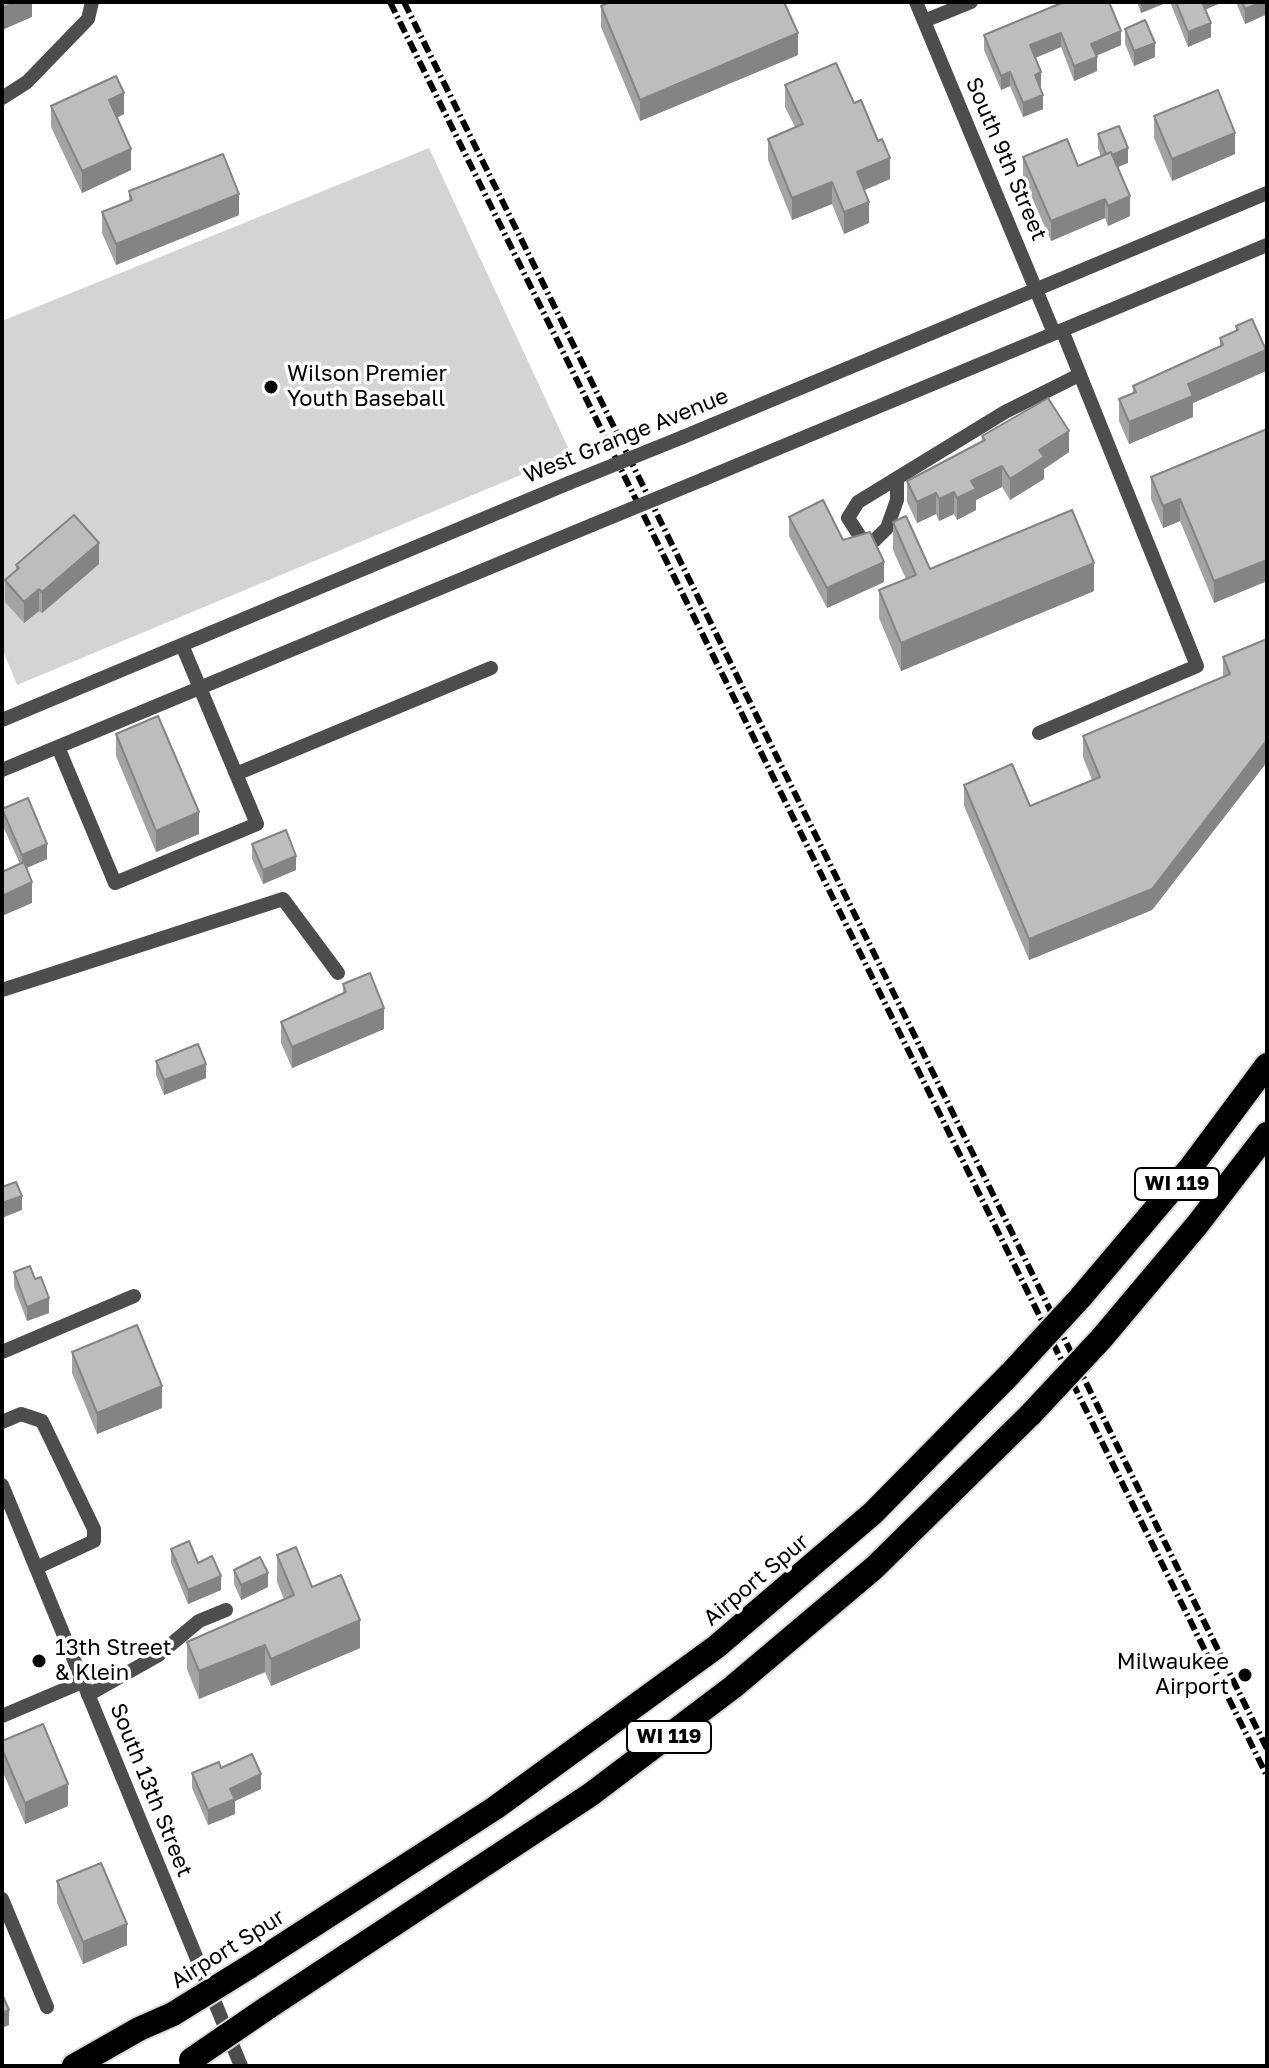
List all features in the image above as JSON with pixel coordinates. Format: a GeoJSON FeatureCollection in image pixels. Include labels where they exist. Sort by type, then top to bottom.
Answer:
{"type":"FeatureCollection","features":[{"type":"Feature","properties":{"kind":"highway","name":"Airport Spur"},"geometry":{"type":"LineString","coordinates":[[173,2014],[495,1808],[716,1647],[873,1513],[1080,1298],[1178,1184],[1267,1065]]}},
{"type":"Feature","properties":{"kind":"highway","name":"WI 119"},"geometry":{"type":"LineString","coordinates":[[186,2063],[590,1795],[733,1687],[874,1568],[1031,1414],[1101,1339],[1197,1225],[1267,1134]]}},
{"type":"Feature","properties":{"kind":"highway"},"geometry":{"type":"LineString","coordinates":[[74,2066],[139,2029],[173,2014]]}},
{"type":"Feature","properties":{"kind":"highway"},"geometry":{"type":"LineString","coordinates":[[107,2066],[149,2038],[173,2014]]}},
{"type":"Feature","properties":{"kind":"street"},"geometry":{"type":"LineString","coordinates":[[2,98],[27,82],[88,19],[92,2]]}},
{"type":"Feature","properties":{"kind":"street","name":"South 9th Street"},"geometry":{"type":"LineString","coordinates":[[916,2],[1037,290],[1079,375],[1197,666],[1039,733]]}},
{"type":"Feature","properties":{"kind":"street"},"geometry":{"type":"LineString","coordinates":[[924,21],[971,2]]}},
{"type":"Feature","properties":{"kind":"street","name":"West Grange Avenue"},"geometry":{"type":"LineString","coordinates":[[3,718],[1267,193]]}},
{"type":"Feature","properties":{"kind":"street"},"geometry":{"type":"LineString","coordinates":[[2,770],[1267,245]]}},
{"type":"Feature","properties":{"kind":"street"},"geometry":{"type":"LineString","coordinates":[[897,478],[1005,412],[1079,375]]}},
{"type":"Feature","properties":{"kind":"street"},"geometry":{"type":"LineString","coordinates":[[58,747],[115,883],[257,824],[182,645]]}},
{"type":"Feature","properties":{"kind":"street"},"geometry":{"type":"LineString","coordinates":[[236,774],[491,668]]}},
{"type":"Feature","properties":{"kind":"street"},"geometry":{"type":"LineString","coordinates":[[2,990],[283,899],[338,973]]}},
{"type":"Feature","properties":{"kind":"street"},"geometry":{"type":"LineString","coordinates":[[2,1352],[134,1296]]}},
{"type":"Feature","properties":{"kind":"street"},"geometry":{"type":"LineString","coordinates":[[2,1422],[21,1414],[42,1421],[94,1529],[94,1541],[36,1568]]}},
{"type":"Feature","properties":{"kind":"street","name":"South 13th Street"},"geometry":{"type":"LineString","coordinates":[[2,1485],[241,2066]]}},
{"type":"Feature","properties":{"kind":"street"},"geometry":{"type":"LineString","coordinates":[[2,1716],[85,1689],[157,1656],[199,1621],[226,1610]]}},
{"type":"Feature","properties":{"kind":"street"},"geometry":{"type":"LineString","coordinates":[[2,1899],[47,2007]]}},
{"type":"Feature","properties":{"kind":"shaded area","name":"Wilson Premier Youth Baseball"},"geometry":{"type":"Polygon","coordinates":[[[429,148],[571,454],[17,685],[2,648],[2,321],[429,148]]]}},
{"type":"Feature","properties":{"kind":"building"},"geometry":{"type":"Polygon","coordinates":[[[2,2],[17,2],[2,8],[2,2]]]}},
{"type":"Feature","properties":{"kind":"building"},"geometry":{"type":"Polygon","coordinates":[[[610,2],[784,2],[798,33],[640,100],[601,6],[610,2]]]}},
{"type":"Feature","properties":{"kind":"building"},"geometry":{"type":"Polygon","coordinates":[[[1064,2],[1109,2],[1121,31],[1091,44],[1097,57],[1074,66],[1061,33],[1030,45],[1041,72],[1035,75],[1043,95],[1023,103],[1010,72],[1001,76],[984,35],[1064,2]]]}},
{"type":"Feature","properties":{"kind":"building"},"geometry":{"type":"Polygon","coordinates":[[[1176,2],[1202,2],[1211,23],[1188,32],[1176,2]]]}},
{"type":"Feature","properties":{"kind":"building"},"geometry":{"type":"Polygon","coordinates":[[[1242,2],[1262,2],[1245,9],[1242,2]]]}},
{"type":"Feature","properties":{"kind":"building"},"geometry":{"type":"Polygon","coordinates":[[[1145,20],[1155,43],[1134,51],[1125,29],[1145,20]]]}},
{"type":"Feature","properties":{"kind":"building"},"geometry":{"type":"Polygon","coordinates":[[[836,63],[854,103],[861,100],[878,141],[882,139],[890,158],[857,172],[869,202],[844,212],[832,182],[792,198],[768,139],[803,124],[785,85],[836,63]]]}},
{"type":"Feature","properties":{"kind":"building"},"geometry":{"type":"Polygon","coordinates":[[[116,76],[124,93],[109,100],[131,149],[82,171],[51,106],[116,76]]]}},
{"type":"Feature","properties":{"kind":"building"},"geometry":{"type":"Polygon","coordinates":[[[1218,90],[1235,133],[1172,159],[1154,116],[1218,90]]]}},
{"type":"Feature","properties":{"kind":"building"},"geometry":{"type":"Polygon","coordinates":[[[1119,126],[1128,148],[1112,155],[1111,152],[1106,154],[1098,134],[1119,126]]]}},
{"type":"Feature","properties":{"kind":"building"},"geometry":{"type":"Polygon","coordinates":[[[1067,139],[1078,166],[1111,152],[1130,196],[1108,206],[1105,199],[1051,221],[1023,157],[1067,139]]]}},
{"type":"Feature","properties":{"kind":"building"},"geometry":{"type":"Polygon","coordinates":[[[223,154],[239,194],[116,244],[102,212],[132,200],[129,191],[223,154]]]}},
{"type":"Feature","properties":{"kind":"building"},"geometry":{"type":"Polygon","coordinates":[[[1252,319],[1266,350],[1188,384],[1193,396],[1129,422],[1119,399],[1136,392],[1133,386],[1223,345],[1220,338],[1252,319]]]}},
{"type":"Feature","properties":{"kind":"building"},"geometry":{"type":"Polygon","coordinates":[[[1048,398],[1069,431],[1039,450],[1044,457],[1010,479],[1002,466],[971,481],[976,489],[957,498],[954,492],[939,499],[936,493],[917,502],[907,481],[985,440],[982,436],[1048,398]]]}},
{"type":"Feature","properties":{"kind":"building"},"geometry":{"type":"Polygon","coordinates":[[[1267,429],[1267,560],[1214,581],[1180,499],[1163,506],[1151,477],[1267,429]]]}},
{"type":"Feature","properties":{"kind":"building"},"geometry":{"type":"Polygon","coordinates":[[[823,500],[843,540],[870,532],[884,562],[827,588],[789,517],[823,500]]]}},
{"type":"Feature","properties":{"kind":"building"},"geometry":{"type":"Polygon","coordinates":[[[1072,510],[1094,563],[901,643],[879,590],[916,575],[893,522],[906,516],[930,569],[1072,510]]]}},
{"type":"Feature","properties":{"kind":"building"},"geometry":{"type":"Polygon","coordinates":[[[74,515],[99,543],[42,592],[39,589],[24,602],[5,580],[19,568],[16,565],[74,515]]]}},
{"type":"Feature","properties":{"kind":"building"},"geometry":{"type":"Polygon","coordinates":[[[1267,639],[1267,740],[1152,889],[1029,939],[964,785],[1012,764],[1030,806],[1100,777],[1083,736],[1230,674],[1223,657],[1267,639]]]}},
{"type":"Feature","properties":{"kind":"building"},"geometry":{"type":"Polygon","coordinates":[[[158,716],[199,812],[156,831],[116,734],[158,716]]]}},
{"type":"Feature","properties":{"kind":"building"},"geometry":{"type":"Polygon","coordinates":[[[28,798],[47,844],[22,855],[2,809],[28,798]]]}},
{"type":"Feature","properties":{"kind":"building"},"geometry":{"type":"Polygon","coordinates":[[[286,830],[296,856],[263,870],[252,844],[286,830]]]}},
{"type":"Feature","properties":{"kind":"building"},"geometry":{"type":"Polygon","coordinates":[[[24,862],[32,882],[2,896],[2,872],[24,862]]]}},
{"type":"Feature","properties":{"kind":"building"},"geometry":{"type":"Polygon","coordinates":[[[370,973],[384,1008],[292,1047],[281,1022],[346,992],[343,984],[370,973]]]}},
{"type":"Feature","properties":{"kind":"building"},"geometry":{"type":"Polygon","coordinates":[[[198,1044],[206,1064],[164,1080],[156,1061],[198,1044]]]}},
{"type":"Feature","properties":{"kind":"building"},"geometry":{"type":"Polygon","coordinates":[[[16,1182],[22,1196],[2,1203],[2,1187],[16,1182]]]}},
{"type":"Feature","properties":{"kind":"building"},"geometry":{"type":"Polygon","coordinates":[[[30,1266],[35,1279],[41,1277],[49,1298],[27,1307],[14,1272],[30,1266]]]}},
{"type":"Feature","properties":{"kind":"building"},"geometry":{"type":"Polygon","coordinates":[[[137,1325],[162,1386],[97,1413],[72,1352],[137,1325]]]}},
{"type":"Feature","properties":{"kind":"building"},"geometry":{"type":"Polygon","coordinates":[[[189,1541],[198,1563],[212,1556],[221,1576],[188,1590],[171,1549],[189,1541]]]}},
{"type":"Feature","properties":{"kind":"building"},"geometry":{"type":"Polygon","coordinates":[[[296,1547],[312,1587],[341,1575],[360,1620],[271,1659],[265,1645],[199,1671],[187,1642],[294,1595],[277,1555],[296,1547]]]}},
{"type":"Feature","properties":{"kind":"building"},"geometry":{"type":"Polygon","coordinates":[[[260,1557],[268,1573],[241,1585],[234,1570],[260,1557]]]}},
{"type":"Feature","properties":{"kind":"building"},"geometry":{"type":"Polygon","coordinates":[[[43,1724],[68,1784],[25,1803],[2,1749],[2,1741],[43,1724]]]}},
{"type":"Feature","properties":{"kind":"building"},"geometry":{"type":"Polygon","coordinates":[[[252,1754],[261,1774],[230,1789],[235,1799],[208,1810],[192,1773],[219,1762],[221,1768],[252,1754]]]}},
{"type":"Feature","properties":{"kind":"building"},"geometry":{"type":"Polygon","coordinates":[[[101,1863],[127,1924],[83,1942],[57,1881],[101,1863]]]}},
{"type":"Feature","properties":{"kind":"building"},"geometry":{"type":"Polygon","coordinates":[[[2,1994],[9,2010],[2,2013],[2,1994]]]}},
{"type":"Feature","properties":{"kind":"railway"},"geometry":{"type":"LineString","coordinates":[[390,2],[1267,1776]]}},
{"type":"Feature","properties":{"kind":"railway"},"geometry":{"type":"LineString","coordinates":[[404,2],[1267,1749]]}},
{"type":"Feature","properties":{"kind":"place","name":"Wilson Premier Youth Baseball"},"geometry":{"type":"Point","coordinates":[271,387]}},
{"type":"Feature","properties":{"kind":"place","name":"13th Street & Klein"},"geometry":{"type":"Point","coordinates":[39,1661]}},
{"type":"Feature","properties":{"kind":"place","name":"Milwaukee Airport"},"geometry":{"type":"Point","coordinates":[1245,1675]}}]}
